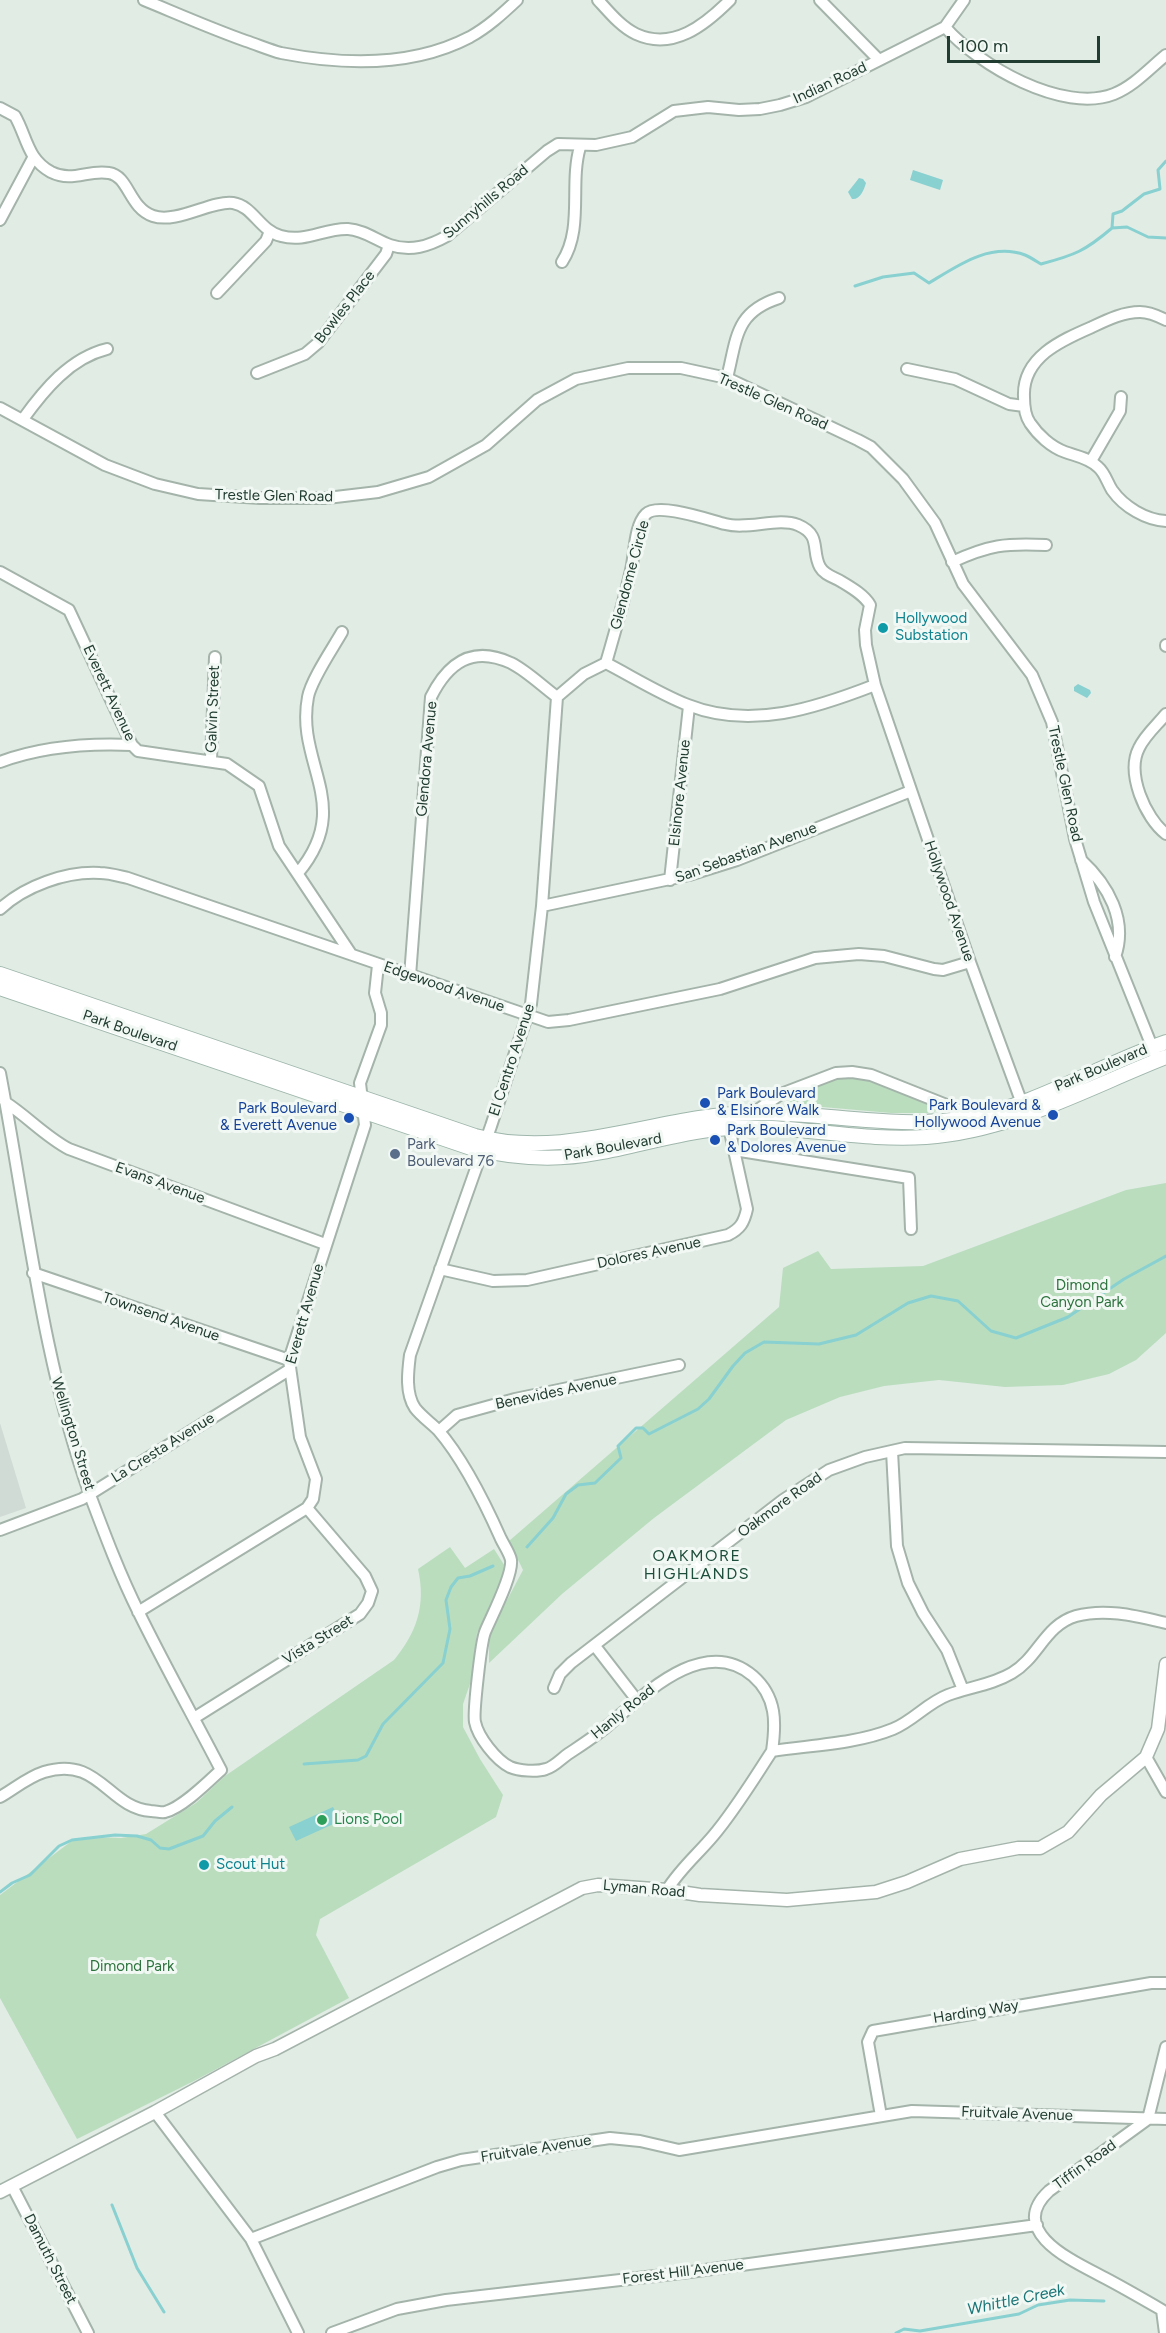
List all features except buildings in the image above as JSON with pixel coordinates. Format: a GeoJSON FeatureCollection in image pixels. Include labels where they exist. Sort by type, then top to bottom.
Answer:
{"type":"FeatureCollection","features":[{"type":"Feature","properties":{"kind":"main road","name":"Park Boulevard"},"geometry":{"type":"LineString","coordinates":[[0,974],[362,1105]]}},
{"type":"Feature","properties":{"kind":"main road","name":"Park Boulevard"},"geometry":{"type":"LineString","coordinates":[[0,988],[510,1155],[562,1157],[595,1154],[692,1133],[729,1129],[781,1128],[925,1137],[991,1127],[1024,1108],[1159,1055],[1166,1042]]}},
{"type":"Feature","properties":{"kind":"main road","name":"Park Boulevard"},"geometry":{"type":"LineString","coordinates":[[485,1145],[561,1143],[597,1139],[658,1125],[725,1114],[753,1113],[916,1123],[1024,1108]]}},
{"type":"Feature","properties":{"kind":"street"},"geometry":{"type":"LineString","coordinates":[[144,0],[218,32],[280,53],[384,62],[426,55],[469,37],[491,23],[517,0]]}},
{"type":"Feature","properties":{"kind":"street"},"geometry":{"type":"LineString","coordinates":[[598,0],[620,23],[636,34],[654,39],[672,39],[710,21],[730,0]]}},
{"type":"Feature","properties":{"kind":"street"},"geometry":{"type":"LineString","coordinates":[[820,0],[879,60]]}},
{"type":"Feature","properties":{"kind":"street","name":"Indian Road"},"geometry":{"type":"LineString","coordinates":[[674,111],[708,107],[739,110],[760,109],[806,97],[945,27],[964,0]]}},
{"type":"Feature","properties":{"kind":"street"},"geometry":{"type":"LineString","coordinates":[[945,27],[957,41],[997,68],[1058,96],[1082,100],[1114,94],[1131,84],[1166,55]]}},
{"type":"Feature","properties":{"kind":"street"},"geometry":{"type":"LineString","coordinates":[[0,108],[15,116],[33,159],[0,220]]}},
{"type":"Feature","properties":{"kind":"street","name":"Sunnyhills Road"},"geometry":{"type":"LineString","coordinates":[[33,159],[50,171],[66,177],[106,172],[114,174],[120,178],[137,206],[156,217],[178,216],[231,202],[250,211],[257,221],[279,236],[298,239],[349,229],[363,232],[389,245],[411,249],[434,243],[447,236],[558,144],[580,147],[632,136],[674,111]]}},
{"type":"Feature","properties":{"kind":"street"},"geometry":{"type":"LineString","coordinates":[[561,262],[570,250],[573,235],[576,161],[580,147]]}},
{"type":"Feature","properties":{"kind":"street"},"geometry":{"type":"LineString","coordinates":[[217,293],[266,242],[270,231]]}},
{"type":"Feature","properties":{"kind":"street","name":"Bowles Place"},"geometry":{"type":"LineString","coordinates":[[257,373],[305,354],[318,343],[386,254],[389,245]]}},
{"type":"Feature","properties":{"kind":"street"},"geometry":{"type":"LineString","coordinates":[[727,378],[740,329],[749,313],[764,303],[779,298]]}},
{"type":"Feature","properties":{"kind":"street"},"geometry":{"type":"LineString","coordinates":[[1166,320],[1151,314],[1131,313],[1112,318],[1063,340],[1045,352],[1034,364],[1026,379],[1024,406],[1029,421],[1049,443],[1063,451],[1091,461],[1098,467],[1111,489],[1126,504],[1146,516],[1166,521]]}},
{"type":"Feature","properties":{"kind":"street"},"geometry":{"type":"LineString","coordinates":[[23,419],[57,378],[94,352],[107,349]]}},
{"type":"Feature","properties":{"kind":"street","name":"Trestle Glen Road"},"geometry":{"type":"LineString","coordinates":[[0,408],[105,465],[154,484],[198,494],[260,498],[327,498],[378,492],[429,477],[486,445],[537,400],[576,379],[628,368],[681,368],[727,378],[871,447],[903,479],[935,523],[963,584],[1032,675],[1052,722],[1081,860],[1114,957],[1159,1055]]}},
{"type":"Feature","properties":{"kind":"street"},"geometry":{"type":"LineString","coordinates":[[907,369],[955,379],[1008,404],[1024,406]]}},
{"type":"Feature","properties":{"kind":"street"},"geometry":{"type":"LineString","coordinates":[[1091,461],[1120,411],[1120,398]]}},
{"type":"Feature","properties":{"kind":"street","name":"Glendome Circle"},"geometry":{"type":"LineString","coordinates":[[606,663],[632,568],[642,519],[648,512],[657,508],[730,526],[751,527],[784,523],[798,525],[809,533],[816,544],[820,567],[829,576],[842,581],[865,597],[870,604],[865,638],[875,685]]}},
{"type":"Feature","properties":{"kind":"street"},"geometry":{"type":"LineString","coordinates":[[952,562],[982,549],[1015,544],[1046,545]]}},
{"type":"Feature","properties":{"kind":"street","name":"Everett Avenue"},"geometry":{"type":"LineString","coordinates":[[0,572],[69,610],[132,745],[138,751],[227,764],[259,786],[279,846],[351,954]]}},
{"type":"Feature","properties":{"kind":"street"},"geometry":{"type":"LineString","coordinates":[[298,873],[310,859],[319,842],[324,809],[306,726],[308,695],[342,632]]}},
{"type":"Feature","properties":{"kind":"street","name":"Glendora Avenue"},"geometry":{"type":"LineString","coordinates":[[410,976],[431,697],[441,677],[454,665],[469,658],[488,656],[512,663],[557,697]]}},
{"type":"Feature","properties":{"kind":"street","name":"Galvin Street"},"geometry":{"type":"LineString","coordinates":[[211,760],[215,657]]}},
{"type":"Feature","properties":{"kind":"street"},"geometry":{"type":"LineString","coordinates":[[557,697],[584,674],[606,663],[689,706],[731,716],[781,715],[827,704],[875,685]]}},
{"type":"Feature","properties":{"kind":"street","name":"Hollywood Avenue"},"geometry":{"type":"LineString","coordinates":[[875,685],[970,962],[1024,1108]]}},
{"type":"Feature","properties":{"kind":"street","name":"El Centro Avenue"},"geometry":{"type":"LineString","coordinates":[[477,1684],[484,1635],[502,1596],[511,1561],[487,1508],[439,1431],[414,1407],[407,1381],[410,1355],[485,1145],[531,1004],[542,906],[557,697]]}},
{"type":"Feature","properties":{"kind":"street","name":"Elsinore Avenue"},"geometry":{"type":"LineString","coordinates":[[670,880],[689,706]]}},
{"type":"Feature","properties":{"kind":"street"},"geometry":{"type":"LineString","coordinates":[[1166,714],[1138,748],[1135,768],[1140,796],[1147,813],[1158,828],[1166,834]]}},
{"type":"Feature","properties":{"kind":"street"},"geometry":{"type":"LineString","coordinates":[[0,762],[20,755],[65,746],[132,745]]}},
{"type":"Feature","properties":{"kind":"street","name":"San Sebastian Avenue"},"geometry":{"type":"LineString","coordinates":[[542,906],[670,880],[737,860],[911,791]]}},
{"type":"Feature","properties":{"kind":"street","name":"Trestle Glen Road"},"geometry":{"type":"LineString","coordinates":[[1081,860],[1096,874],[1107,889],[1114,906],[1120,942],[1114,957]]}},
{"type":"Feature","properties":{"kind":"street","name":"Edgewood Avenue"},"geometry":{"type":"LineString","coordinates":[[0,909],[25,891],[75,874],[100,873],[128,878],[548,1022],[569,1020],[720,989],[815,958],[859,954],[884,956],[934,969],[954,968],[970,962]]}},
{"type":"Feature","properties":{"kind":"street","name":"Everett Avenue"},"geometry":{"type":"LineString","coordinates":[[307,1508],[313,1499],[316,1479],[300,1437],[289,1365],[325,1244],[365,1125],[360,1083],[381,1025],[381,1013],[375,993],[378,965]]}},
{"type":"Feature","properties":{"kind":"street"},"geometry":{"type":"LineString","coordinates":[[753,1113],[781,1094],[836,1073],[852,1072],[882,1079],[959,1110],[968,1117]]}},
{"type":"Feature","properties":{"kind":"street","name":"Wellington Street"},"geometry":{"type":"LineString","coordinates":[[0,1073],[33,1273],[54,1370],[90,1494],[112,1553],[138,1612],[220,1770],[192,1796],[165,1812],[144,1810],[126,1802],[102,1782],[80,1770],[57,1769],[35,1775],[0,1797]]}},
{"type":"Feature","properties":{"kind":"street","name":"Evans Avenue"},"geometry":{"type":"LineString","coordinates":[[6,1102],[25,1115],[52,1140],[69,1149],[325,1244]]}},
{"type":"Feature","properties":{"kind":"street","name":"Dolores Avenue"},"geometry":{"type":"LineString","coordinates":[[440,1269],[492,1281],[527,1280],[728,1235],[744,1222],[747,1209],[725,1114]]}},
{"type":"Feature","properties":{"kind":"street"},"geometry":{"type":"LineString","coordinates":[[734,1150],[909,1178],[911,1228]]}},
{"type":"Feature","properties":{"kind":"street","name":"Townsend Avenue"},"geometry":{"type":"LineString","coordinates":[[33,1273],[289,1365]]}},
{"type":"Feature","properties":{"kind":"street","name":"La Cresta Avenue"},"geometry":{"type":"LineString","coordinates":[[0,1530],[82,1499],[289,1365]]}},
{"type":"Feature","properties":{"kind":"street","name":"Benevides Avenue"},"geometry":{"type":"LineString","coordinates":[[439,1431],[457,1415],[515,1399],[679,1365]]}},
{"type":"Feature","properties":{"kind":"street","name":"Oakmore Road"},"geometry":{"type":"LineString","coordinates":[[554,1688],[560,1674],[571,1663],[783,1500],[829,1470],[865,1456],[905,1449],[1166,1452]]}},
{"type":"Feature","properties":{"kind":"street"},"geometry":{"type":"LineString","coordinates":[[892,1451],[897,1546],[908,1583],[923,1613],[947,1650],[963,1690]]}},
{"type":"Feature","properties":{"kind":"street"},"geometry":{"type":"LineString","coordinates":[[138,1612],[307,1508]]}},
{"type":"Feature","properties":{"kind":"street","name":"Vista Street"},"geometry":{"type":"LineString","coordinates":[[194,1718],[360,1614],[368,1603],[372,1591],[365,1576],[307,1508]]}},
{"type":"Feature","properties":{"kind":"street"},"geometry":{"type":"LineString","coordinates":[[667,1890],[679,1871],[712,1838],[740,1802],[772,1751],[866,1738],[895,1728],[946,1695],[984,1686],[1015,1671],[1029,1659],[1048,1633],[1058,1624],[1074,1617],[1094,1612],[1116,1613],[1166,1623]]}},
{"type":"Feature","properties":{"kind":"street"},"geometry":{"type":"LineString","coordinates":[[595,1646],[636,1699]]}},
{"type":"Feature","properties":{"kind":"street","name":"Hanly Road"},"geometry":{"type":"LineString","coordinates":[[477,1684],[474,1721],[487,1748],[510,1767],[528,1771],[546,1769],[612,1722],[636,1699],[673,1674],[697,1664],[722,1663],[750,1674],[760,1683],[769,1697],[776,1721],[772,1751]]}},
{"type":"Feature","properties":{"kind":"street"},"geometry":{"type":"LineString","coordinates":[[1166,1664],[1158,1729],[1146,1756],[1166,1792]]}},
{"type":"Feature","properties":{"kind":"street","name":"Lyman Road"},"geometry":{"type":"LineString","coordinates":[[156,2112],[256,2055],[275,2049],[582,1888],[598,1885],[700,1895],[787,1900],[876,1892],[907,1882],[960,1859],[1018,1848],[1040,1848],[1068,1833],[1101,1796],[1146,1756]]}},
{"type":"Feature","properties":{"kind":"street","name":"Harding Way"},"geometry":{"type":"LineString","coordinates":[[881,2116],[868,2042],[873,2031],[1140,1985],[1166,1983]]}},
{"type":"Feature","properties":{"kind":"street"},"geometry":{"type":"LineString","coordinates":[[1148,2119],[1166,2047]]}},
{"type":"Feature","properties":{"kind":"street","name":"Fruitvale Avenue"},"geometry":{"type":"LineString","coordinates":[[250,2239],[437,2167],[461,2160],[602,2139],[640,2141],[679,2150],[920,2111],[1166,2119]]}},
{"type":"Feature","properties":{"kind":"street"},"geometry":{"type":"LineString","coordinates":[[0,2192],[156,2112],[250,2239],[298,2333]]}},
{"type":"Feature","properties":{"kind":"street","name":"Tiffin Road"},"geometry":{"type":"LineString","coordinates":[[1037,2225],[1037,2210],[1044,2196],[1148,2119]]}},
{"type":"Feature","properties":{"kind":"street","name":"Damuth Street"},"geometry":{"type":"LineString","coordinates":[[12,2186],[88,2333]]}},
{"type":"Feature","properties":{"kind":"street"},"geometry":{"type":"LineString","coordinates":[[1037,2225],[1043,2239],[1056,2250],[1164,2310],[1165,2333]]}},
{"type":"Feature","properties":{"kind":"street","name":"Forest Hill Avenue"},"geometry":{"type":"LineString","coordinates":[[332,2333],[397,2309],[446,2300],[690,2272],[1037,2225]]}},
{"type":"Feature","properties":{"kind":"shaded area"},"geometry":{"type":"Polygon","coordinates":[[[0,1423],[26,1508],[0,1517],[0,1423]]]}},
{"type":"Feature","properties":{"kind":"green space"},"geometry":{"type":"Polygon","coordinates":[[[849,1077],[879,1083],[937,1106],[938,1109],[933,1113],[891,1113],[788,1104],[789,1096],[833,1080],[849,1077]]]}},
{"type":"Feature","properties":{"kind":"green space","name":"Dimond Canyon Park"},"geometry":{"type":"Polygon","coordinates":[[[1166,1183],[1166,1333],[1136,1360],[1109,1374],[1063,1385],[1005,1387],[939,1380],[884,1386],[840,1397],[786,1420],[654,1518],[562,1594],[489,1663],[489,1634],[523,1570],[509,1541],[779,1307],[783,1268],[818,1251],[831,1269],[923,1266],[1126,1190],[1166,1183]]]}},
{"type":"Feature","properties":{"kind":"green space","name":"Dimond Park"},"geometry":{"type":"Polygon","coordinates":[[[450,1547],[465,1568],[494,1549],[508,1571],[477,1633],[471,1681],[463,1704],[463,1727],[503,1795],[496,1817],[320,1919],[316,1935],[349,1998],[194,2081],[77,2139],[0,1998],[0,1895],[73,1840],[96,1837],[121,1838],[146,1834],[196,1803],[225,1776],[394,1660],[409,1639],[418,1618],[421,1594],[418,1569],[450,1547]]]}},
{"type":"Feature","properties":{"kind":"water"},"geometry":{"type":"Polygon","coordinates":[[[913,170],[943,180],[940,190],[910,180],[913,170]]]}},
{"type":"Feature","properties":{"kind":"water"},"geometry":{"type":"Polygon","coordinates":[[[859,178],[866,183],[865,186],[859,196],[852,199],[848,192],[859,178]]]}},
{"type":"Feature","properties":{"kind":"water"},"geometry":{"type":"Polygon","coordinates":[[[1078,684],[1090,690],[1091,693],[1087,698],[1074,691],[1074,687],[1078,684]]]}},
{"type":"Feature","properties":{"kind":"water"},"geometry":{"type":"Polygon","coordinates":[[[333,1807],[340,1821],[296,1841],[289,1827],[333,1807]]]}},
{"type":"Feature","properties":{"kind":"waterway"},"geometry":{"type":"LineString","coordinates":[[855,286],[883,277],[914,273],[929,283],[962,263],[999,252],[1025,255],[1041,264],[1071,255],[1087,247],[1112,228],[1113,214],[1122,211],[1144,194],[1160,189],[1158,170],[1166,161]]}},
{"type":"Feature","properties":{"kind":"waterway"},"geometry":{"type":"LineString","coordinates":[[1112,228],[1127,227],[1148,237],[1166,238]]}},
{"type":"Feature","properties":{"kind":"waterway"},"geometry":{"type":"LineString","coordinates":[[527,1547],[553,1518],[566,1494],[578,1485],[595,1483],[621,1458],[618,1446],[636,1428],[643,1428],[649,1434],[698,1409],[709,1399],[745,1353],[764,1342],[819,1344],[856,1335],[908,1303],[931,1296],[958,1301],[991,1331],[1016,1338],[1068,1317],[1124,1279],[1166,1256]]}},
{"type":"Feature","properties":{"kind":"waterway"},"geometry":{"type":"LineString","coordinates":[[304,1764],[358,1760],[366,1756],[383,1724],[443,1663],[450,1629],[446,1600],[451,1587],[458,1578],[470,1576],[493,1566]]}},
{"type":"Feature","properties":{"kind":"waterway"},"geometry":{"type":"LineString","coordinates":[[0,1892],[12,1883],[30,1875],[59,1846],[72,1840],[115,1835],[137,1836],[151,1840],[160,1848],[169,1849],[203,1836],[215,1821],[232,1807]]}},
{"type":"Feature","properties":{"kind":"waterway","name":"Whittle Creek"},"geometry":{"type":"LineString","coordinates":[[112,2205],[137,2268],[164,2312]]}},
{"type":"Feature","properties":{"kind":"waterway","name":"Whittle Creek"},"geometry":{"type":"LineString","coordinates":[[896,2333],[904,2329],[920,2331],[1019,2314],[1038,2305],[1070,2300],[1104,2301]]}},
{"type":"Feature","properties":{"kind":"place","name":"Hollywood Substation"},"geometry":{"type":"Point","coordinates":[883,628]}},
{"type":"Feature","properties":{"kind":"place","name":"Park Boulevard & Elsinore Walk"},"geometry":{"type":"Point","coordinates":[705,1103]}},
{"type":"Feature","properties":{"kind":"place","name":"Park Boulevard & Hollywood Avenue"},"geometry":{"type":"Point","coordinates":[1053,1115]}},
{"type":"Feature","properties":{"kind":"place","name":"Park Boulevard & Everett Avenue"},"geometry":{"type":"Point","coordinates":[349,1118]}},
{"type":"Feature","properties":{"kind":"place","name":"Park Boulevard & Dolores Avenue"},"geometry":{"type":"Point","coordinates":[715,1140]}},
{"type":"Feature","properties":{"kind":"place","name":"Park Boulevard 76"},"geometry":{"type":"Point","coordinates":[395,1154]}},
{"type":"Feature","properties":{"kind":"place","name":"Lions Pool"},"geometry":{"type":"Point","coordinates":[322,1820]}},
{"type":"Feature","properties":{"kind":"place","name":"Scout Hut"},"geometry":{"type":"Point","coordinates":[204,1865]}},
{"type":"Feature","properties":{"kind":"district","name":"OAKMORE HIGHLANDS"},"geometry":{"type":"Point","coordinates":[697,1565]}}]}
